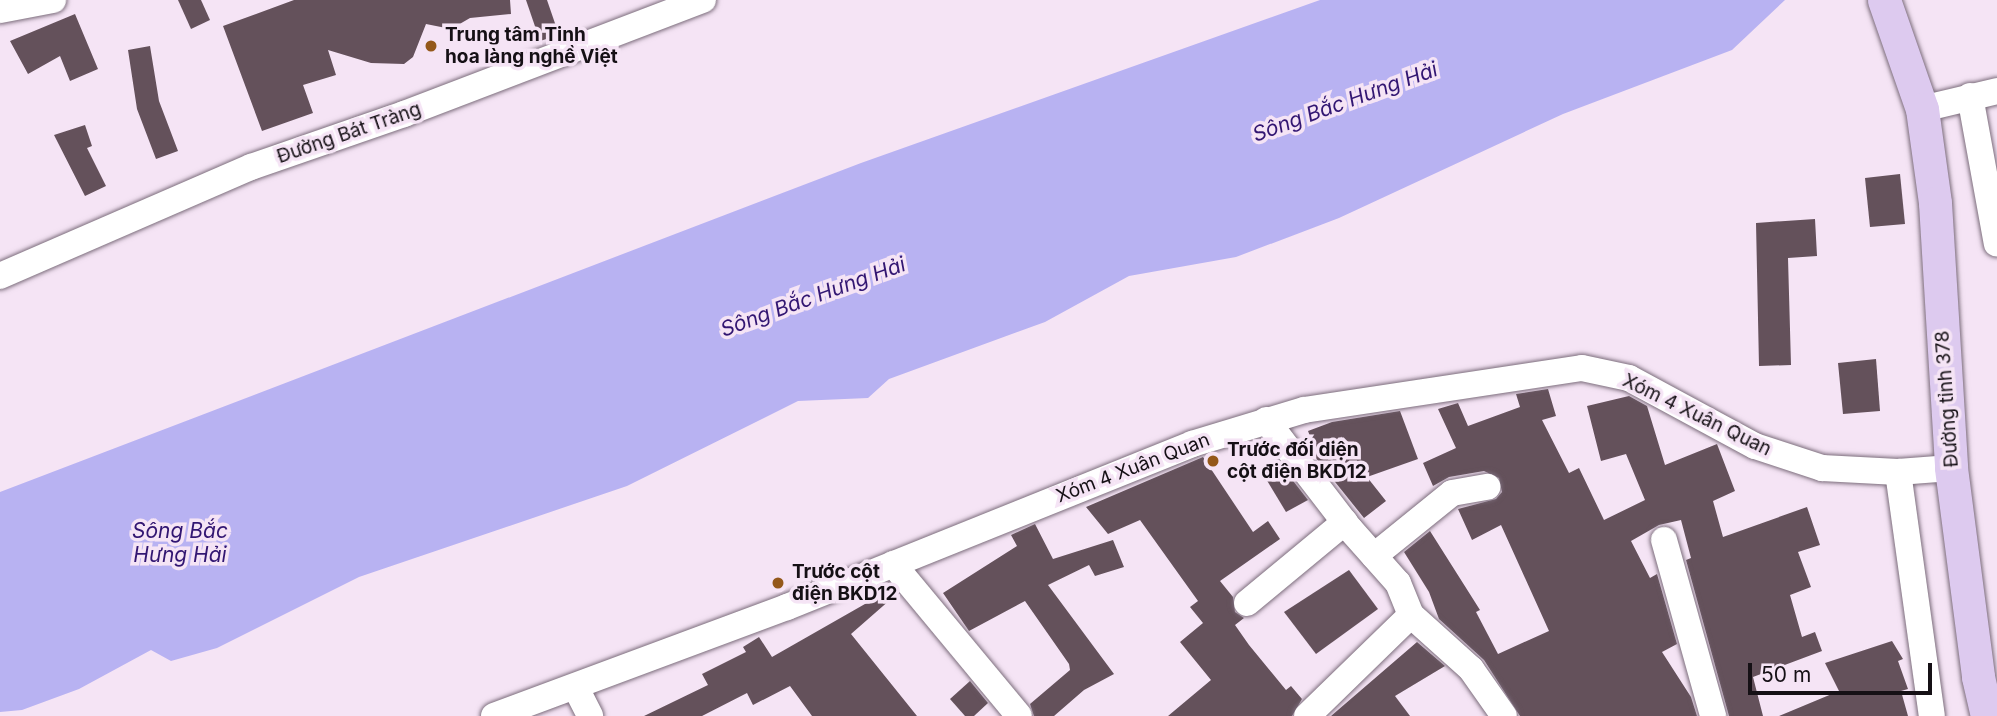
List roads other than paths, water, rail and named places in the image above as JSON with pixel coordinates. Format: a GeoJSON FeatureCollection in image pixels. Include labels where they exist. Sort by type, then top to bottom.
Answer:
{"type":"FeatureCollection","features":[{"type":"Feature","properties":{"kind":"main road","name":"Đường tỉnh 378"},"geometry":{"type":"LineString","coordinates":[[1884,0],[1917,96],[1936,203],[1951,468],[1978,677],[1987,716]]}},
{"type":"Feature","properties":{"kind":"main road"},"geometry":{"type":"LineString","coordinates":[[1978,677],[1997,707]]}},
{"type":"Feature","properties":{"kind":"street"},"geometry":{"type":"LineString","coordinates":[[0,10],[53,0]]}},
{"type":"Feature","properties":{"kind":"street","name":"Đường Bát Tràng"},"geometry":{"type":"LineString","coordinates":[[0,276],[251,167],[404,114],[703,0]]}},
{"type":"Feature","properties":{"kind":"street"},"geometry":{"type":"LineString","coordinates":[[1917,96],[1970,96],[1997,91]]}},
{"type":"Feature","properties":{"kind":"street"},"geometry":{"type":"LineString","coordinates":[[1970,96],[1997,244]]}},
{"type":"Feature","properties":{"kind":"street","name":"Xóm 4 Xuân Quan"},"geometry":{"type":"LineString","coordinates":[[494,716],[576,688],[1128,469],[1266,420],[1582,368],[1629,378],[1755,446],[1822,468],[1898,472],[1951,468]]}},
{"type":"Feature","properties":{"kind":"street"},"geometry":{"type":"LineString","coordinates":[[1266,420],[1345,522],[1398,583],[1411,615],[1471,669],[1504,716]]}},
{"type":"Feature","properties":{"kind":"street"},"geometry":{"type":"LineString","coordinates":[[1898,472],[1932,716]]}},
{"type":"Feature","properties":{"kind":"street"},"geometry":{"type":"LineString","coordinates":[[1374,556],[1452,494],[1487,487]]}},
{"type":"Feature","properties":{"kind":"street"},"geometry":{"type":"LineString","coordinates":[[1247,603],[1345,522]]}},
{"type":"Feature","properties":{"kind":"street"},"geometry":{"type":"LineString","coordinates":[[1664,540],[1713,716]]}},
{"type":"Feature","properties":{"kind":"street"},"geometry":{"type":"LineString","coordinates":[[893,564],[1018,716]]}},
{"type":"Feature","properties":{"kind":"street"},"geometry":{"type":"LineString","coordinates":[[1307,716],[1411,615]]}},
{"type":"Feature","properties":{"kind":"street"},"geometry":{"type":"LineString","coordinates":[[576,688],[590,716]]}},
{"type":"Feature","properties":{"kind":"water","name":"Sông Bắc Hưng Hải"},"geometry":{"type":"Polygon","coordinates":[[[1320,0],[1785,0],[1732,50],[1563,114],[1339,218],[1236,257],[1129,276],[1045,322],[889,379],[868,398],[798,401],[627,486],[359,577],[217,648],[171,661],[151,650],[79,689],[22,710],[0,712],[0,492],[861,163],[1320,0]]]}},
{"type":"Feature","properties":{"kind":"place","name":"Trung tâm Tinh hoa làng nghề Việt"},"geometry":{"type":"Point","coordinates":[431,46]}},
{"type":"Feature","properties":{"kind":"place","name":"Trước đối diện cột điện BKD12"},"geometry":{"type":"Point","coordinates":[1213,461]}},
{"type":"Feature","properties":{"kind":"place","name":"Trước cột điện BKD12"},"geometry":{"type":"Point","coordinates":[778,583]}}]}
